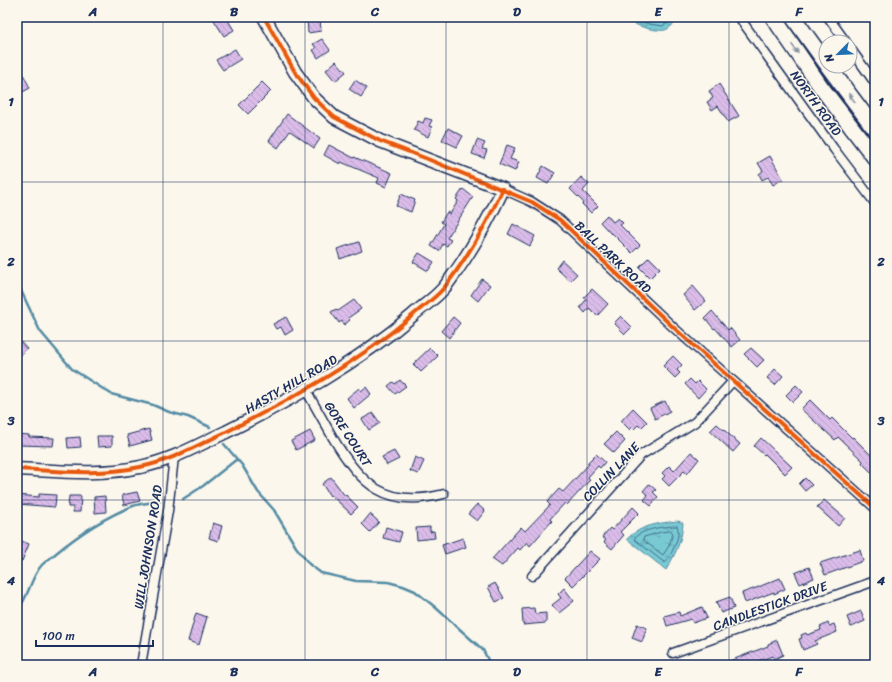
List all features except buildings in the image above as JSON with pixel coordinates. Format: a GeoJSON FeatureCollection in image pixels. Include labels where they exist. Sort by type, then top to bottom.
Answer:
{"type":"FeatureCollection","features":[{"type":"Feature","properties":{"kind":"highway"},"geometry":{"type":"LineString","coordinates":[[773,17],[821,87],[875,158]]}},
{"type":"Feature","properties":{"kind":"highway"},"geometry":{"type":"LineString","coordinates":[[793,17],[818,52]]}},
{"type":"Feature","properties":{"kind":"highway"},"geometry":{"type":"LineString","coordinates":[[834,74],[875,129]]}},
{"type":"Feature","properties":{"kind":"street","name":"NORTH ROAD"},"geometry":{"type":"LineString","coordinates":[[739,17],[834,149],[875,203]]}},
{"type":"Feature","properties":{"kind":"street"},"geometry":{"type":"LineString","coordinates":[[828,17],[840,34]]}},
{"type":"Feature","properties":{"kind":"street","name":"BALL PARK ROAD"},"geometry":{"type":"LineString","coordinates":[[268,19],[295,72],[310,93],[334,117],[380,141],[532,202],[560,220],[673,327],[875,508]]}},
{"type":"Feature","properties":{"kind":"street"},"geometry":{"type":"LineString","coordinates":[[858,59],[875,83]]}},
{"type":"Feature","properties":{"kind":"street","name":"HASTY HILL ROAD"},"geometry":{"type":"LineString","coordinates":[[17,469],[112,472],[142,467],[174,457],[244,423],[306,390],[392,334],[442,290],[467,256],[487,222],[502,189]]}},
{"type":"Feature","properties":{"kind":"street","name":"COLLIN LANE"},"geometry":{"type":"LineString","coordinates":[[532,576],[641,455],[695,422],[733,381]]}},
{"type":"Feature","properties":{"kind":"street","name":"GORE COURT"},"geometry":{"type":"LineString","coordinates":[[306,390],[342,452],[364,481],[392,496],[411,499],[427,498],[444,494]]}},
{"type":"Feature","properties":{"kind":"street","name":"WILL JOHNSON ROAD"},"geometry":{"type":"LineString","coordinates":[[141,665],[168,511],[174,457]]}},
{"type":"Feature","properties":{"kind":"street","name":"CANDLESTICK DRIVE"},"geometry":{"type":"LineString","coordinates":[[673,653],[875,581]]}},
{"type":"Feature","properties":{"kind":"water"},"geometry":{"type":"Polygon","coordinates":[[[630,17],[680,17],[669,28],[662,30],[651,29],[635,24],[631,22],[629,19],[630,17]]]}},
{"type":"Feature","properties":{"kind":"water"},"geometry":{"type":"Polygon","coordinates":[[[678,521],[683,523],[680,542],[666,570],[627,539],[632,534],[644,528],[657,524],[678,521]]]}},
{"type":"Feature","properties":{"kind":"waterway"},"geometry":{"type":"LineString","coordinates":[[17,282],[40,331],[72,369],[111,394],[153,405],[169,412],[188,417],[210,427]]}},
{"type":"Feature","properties":{"kind":"waterway"},"geometry":{"type":"LineString","coordinates":[[224,444],[242,465],[258,492],[274,510],[296,547],[309,564],[321,573],[356,581],[388,582],[415,591],[483,650],[492,665]]}},
{"type":"Feature","properties":{"kind":"waterway"},"geometry":{"type":"LineString","coordinates":[[183,499],[203,486],[237,459]]}},
{"type":"Feature","properties":{"kind":"waterway"},"geometry":{"type":"LineString","coordinates":[[17,611],[41,566],[82,533],[123,510],[136,505],[160,501]]}},
{"type":"Feature","properties":{"kind":"cycle path"},"geometry":{"type":"LineString","coordinates":[[264,17],[295,72],[314,98],[334,117],[380,141],[532,202],[560,220],[673,327],[875,508]]}},
{"type":"Feature","properties":{"kind":"cycle path"},"geometry":{"type":"LineString","coordinates":[[17,469],[63,472],[94,472],[125,470],[163,461],[195,447],[299,393],[369,349],[432,300],[446,286],[462,263],[487,222],[503,189]]}}]}
